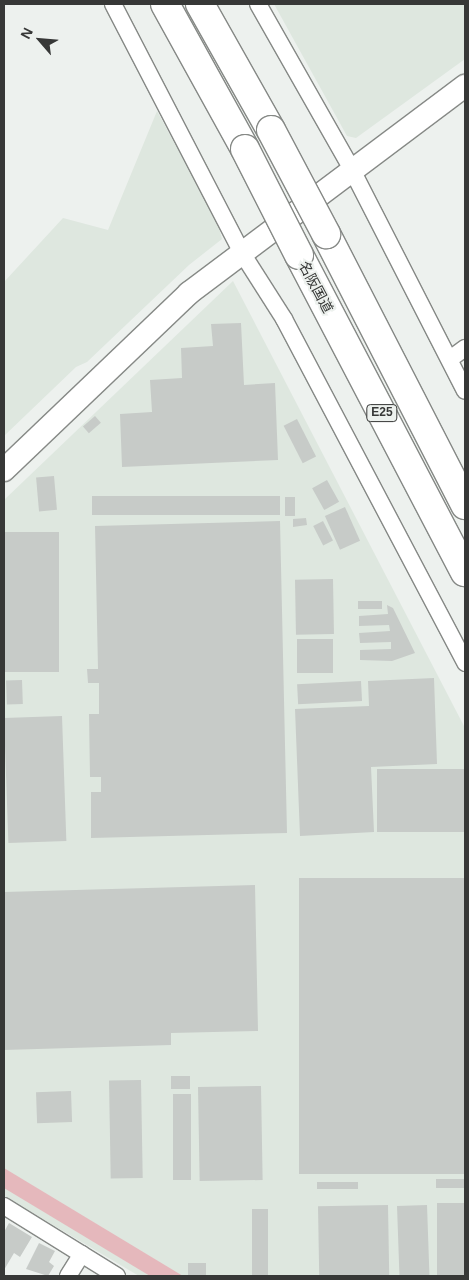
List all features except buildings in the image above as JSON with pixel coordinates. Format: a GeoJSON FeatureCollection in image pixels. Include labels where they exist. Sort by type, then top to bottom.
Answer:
{"type":"FeatureCollection","features":[{"type":"Feature","properties":{"kind":"highway","name":"名阪国道"},"geometry":{"type":"LineString","coordinates":[[165,4],[245,149],[465,572]]}},
{"type":"Feature","properties":{"kind":"highway","name":"E25"},"geometry":{"type":"LineString","coordinates":[[200,4],[271,130],[465,505]]}},
{"type":"Feature","properties":{"kind":"street"},"geometry":{"type":"LineString","coordinates":[[113,4],[242,253],[284,319],[465,663]]}},
{"type":"Feature","properties":{"kind":"street"},"geometry":{"type":"LineString","coordinates":[[258,4],[351,168],[465,391]]}},
{"type":"Feature","properties":{"kind":"street"},"geometry":{"type":"LineString","coordinates":[[4,470],[189,293],[351,168],[465,86]]}},
{"type":"Feature","properties":{"kind":"street"},"geometry":{"type":"LineString","coordinates":[[450,359],[465,348]]}},
{"type":"Feature","properties":{"kind":"street"},"geometry":{"type":"LineString","coordinates":[[4,1206],[118,1276]]}},
{"type":"Feature","properties":{"kind":"street"},"geometry":{"type":"LineString","coordinates":[[68,1276],[82,1254]]}},
{"type":"Feature","properties":{"kind":"shaded area"},"geometry":{"type":"Polygon","coordinates":[[[274,4],[465,4],[465,59],[356,138],[347,136],[274,4]]]}},
{"type":"Feature","properties":{"kind":"shaded area"},"geometry":{"type":"Polygon","coordinates":[[[157,111],[217,221],[222,239],[189,265],[87,362],[76,367],[4,436],[4,282],[63,218],[108,230],[157,111]]]}},
{"type":"Feature","properties":{"kind":"shaded area"},"geometry":{"type":"Polygon","coordinates":[[[233,281],[465,728],[465,1276],[139,1276],[4,1196],[4,500],[233,281]]]}},
{"type":"Feature","properties":{"kind":"shaded area"},"geometry":{"type":"Polygon","coordinates":[[[4,1168],[183,1276],[150,1276],[4,1188],[4,1168]]]}}]}
